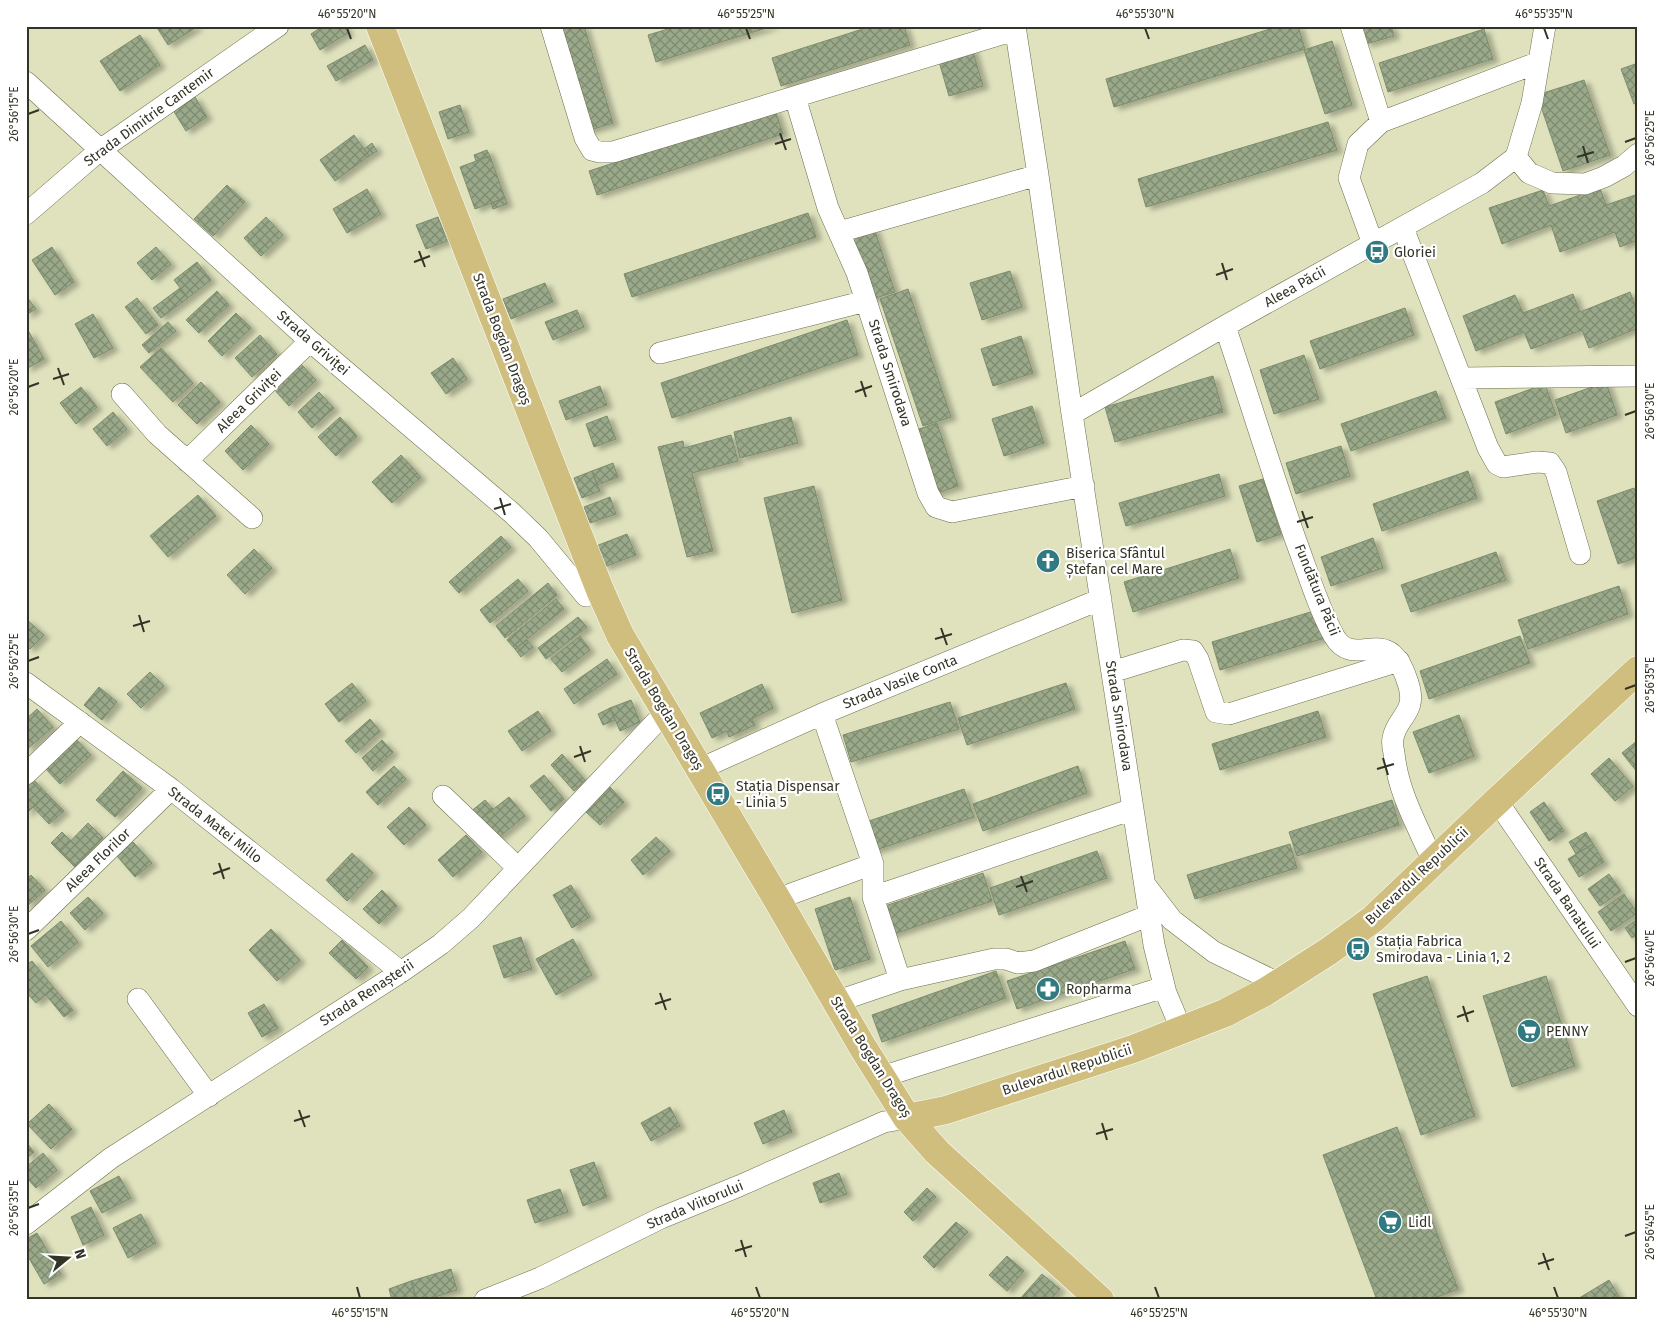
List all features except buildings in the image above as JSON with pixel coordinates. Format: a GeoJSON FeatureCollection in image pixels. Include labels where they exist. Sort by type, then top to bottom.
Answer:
{"type":"FeatureCollection","features":[{"type":"Feature","properties":{"kind":"main road","name":"Strada Bogdan Dragoș"},"geometry":{"type":"LineString","coordinates":[[380,26],[600,590],[620,635],[907,1118],[937,1152],[1100,1300]]}},
{"type":"Feature","properties":{"kind":"main road","name":"Bulevardul Republicii"},"geometry":{"type":"LineString","coordinates":[[907,1118],[946,1110],[1133,1049],[1224,1013],[1265,992],[1329,951],[1373,919],[1638,670]]}},
{"type":"Feature","properties":{"kind":"street","name":"Strada Dimitrie Cantemir"},"geometry":{"type":"LineString","coordinates":[[26,214],[100,150],[278,26]]}},
{"type":"Feature","properties":{"kind":"street","name":"Strada Smirodava"},"geometry":{"type":"LineString","coordinates":[[551,26],[585,138],[592,150],[600,152],[613,152],[1015,28],[1154,945],[1164,987],[1182,1030]]}},
{"type":"Feature","properties":{"kind":"street"},"geometry":{"type":"LineString","coordinates":[[1351,26],[1381,122]]}},
{"type":"Feature","properties":{"kind":"street"},"geometry":{"type":"LineString","coordinates":[[1545,26],[1532,102],[1516,157],[1529,173],[1552,184],[1585,184],[1604,177],[1624,166],[1637,155]]}},
{"type":"Feature","properties":{"kind":"street"},"geometry":{"type":"LineString","coordinates":[[1373,244],[1349,178],[1358,144],[1381,122],[1539,62]]}},
{"type":"Feature","properties":{"kind":"street","name":"Strada Griviței"},"geometry":{"type":"LineString","coordinates":[[26,82],[310,341],[512,513],[538,538],[586,596],[600,590]]}},
{"type":"Feature","properties":{"kind":"street","name":"Strada Smirodava"},"geometry":{"type":"LineString","coordinates":[[795,97],[828,208],[857,273],[928,492],[936,508],[952,512],[1084,486]]}},
{"type":"Feature","properties":{"kind":"street","name":"Aleea Păcii"},"geometry":{"type":"LineString","coordinates":[[1072,414],[1225,326],[1482,183],[1516,157]]}},
{"type":"Feature","properties":{"kind":"street"},"geometry":{"type":"LineString","coordinates":[[839,232],[1038,174]]}},
{"type":"Feature","properties":{"kind":"street"},"geometry":{"type":"LineString","coordinates":[[1403,228],[1488,448],[1497,464],[1503,467],[1537,462],[1550,463],[1556,472],[1580,554]]}},
{"type":"Feature","properties":{"kind":"street"},"geometry":{"type":"LineString","coordinates":[[660,352],[866,301]]}},
{"type":"Feature","properties":{"kind":"street","name":"Fundătura Păcii"},"geometry":{"type":"LineString","coordinates":[[1225,326],[1284,506],[1314,590],[1334,636],[1340,645],[1353,651],[1380,650],[1390,652],[1398,661]]}},
{"type":"Feature","properties":{"kind":"street","name":"Aleea Griviței"},"geometry":{"type":"LineString","coordinates":[[187,461],[310,341]]}},
{"type":"Feature","properties":{"kind":"street"},"geometry":{"type":"LineString","coordinates":[[1462,378],[1638,376]]}},
{"type":"Feature","properties":{"kind":"street"},"geometry":{"type":"LineString","coordinates":[[122,394],[156,434],[252,518]]}},
{"type":"Feature","properties":{"kind":"street","name":"Strada Vasile Conta"},"geometry":{"type":"LineString","coordinates":[[700,771],[711,764],[822,714],[1101,599]]}},
{"type":"Feature","properties":{"kind":"street"},"geometry":{"type":"LineString","coordinates":[[1112,672],[1183,650],[1193,651],[1198,659],[1216,712],[1229,714],[1398,661],[1409,685],[1410,700],[1409,711],[1400,722],[1392,739],[1395,765],[1403,795],[1434,863]]}},
{"type":"Feature","properties":{"kind":"street","name":"Strada Matei Millo"},"geometry":{"type":"LineString","coordinates":[[26,683],[170,789],[401,972]]}},
{"type":"Feature","properties":{"kind":"street"},"geometry":{"type":"LineString","coordinates":[[822,714],[873,864],[873,897],[900,980]]}},
{"type":"Feature","properties":{"kind":"street","name":"Strada Renașterii"},"geometry":{"type":"LineString","coordinates":[[26,1224],[111,1158],[401,972],[440,944],[471,918],[656,722],[668,715]]}},
{"type":"Feature","properties":{"kind":"street"},"geometry":{"type":"LineString","coordinates":[[26,774],[80,722]]}},
{"type":"Feature","properties":{"kind":"street","name":"Aleea Florilor"},"geometry":{"type":"LineString","coordinates":[[26,930],[170,789]]}},
{"type":"Feature","properties":{"kind":"street"},"geometry":{"type":"LineString","coordinates":[[443,796],[518,868]]}},
{"type":"Feature","properties":{"kind":"street","name":"Strada Banatului"},"geometry":{"type":"LineString","coordinates":[[1497,801],[1638,1006]]}},
{"type":"Feature","properties":{"kind":"street"},"geometry":{"type":"LineString","coordinates":[[873,897],[1133,809]]}},
{"type":"Feature","properties":{"kind":"street"},"geometry":{"type":"LineString","coordinates":[[778,901],[788,895],[873,864]]}},
{"type":"Feature","properties":{"kind":"street","name":"Strada Smirodava"},"geometry":{"type":"LineString","coordinates":[[1146,886],[1172,920],[1214,952],[1278,983]]}},
{"type":"Feature","properties":{"kind":"street"},"geometry":{"type":"LineString","coordinates":[[838,1004],[847,998],[900,980],[994,959],[1006,959],[1018,963],[1034,961],[1150,915]]}},
{"type":"Feature","properties":{"kind":"street"},"geometry":{"type":"LineString","coordinates":[[883,1079],[894,1073],[1164,987]]}},
{"type":"Feature","properties":{"kind":"street"},"geometry":{"type":"LineString","coordinates":[[138,999],[209,1096]]}},
{"type":"Feature","properties":{"kind":"street","name":"Strada Viitorului"},"geometry":{"type":"LineString","coordinates":[[485,1300],[540,1278],[661,1218],[884,1122],[907,1118]]}},
{"type":"Feature","properties":{"kind":"place","name":"Gloriei"},"geometry":{"type":"Point","coordinates":[1377,252]}},
{"type":"Feature","properties":{"kind":"place","name":"Biserica Sfântul Ștefan cel Mare"},"geometry":{"type":"Point","coordinates":[1048,561]}},
{"type":"Feature","properties":{"kind":"place","name":"Stația Dispensar - Linia 5"},"geometry":{"type":"Point","coordinates":[718,794]}},
{"type":"Feature","properties":{"kind":"place","name":"Stația Fabrica Smirodava - Linia 1, 2"},"geometry":{"type":"Point","coordinates":[1358,949]}},
{"type":"Feature","properties":{"kind":"place","name":"Ropharma"},"geometry":{"type":"Point","coordinates":[1048,989]}},
{"type":"Feature","properties":{"kind":"place","name":"PENNY"},"geometry":{"type":"Point","coordinates":[1529,1031]}},
{"type":"Feature","properties":{"kind":"place","name":"Lidl"},"geometry":{"type":"Point","coordinates":[1390,1222]}}]}
